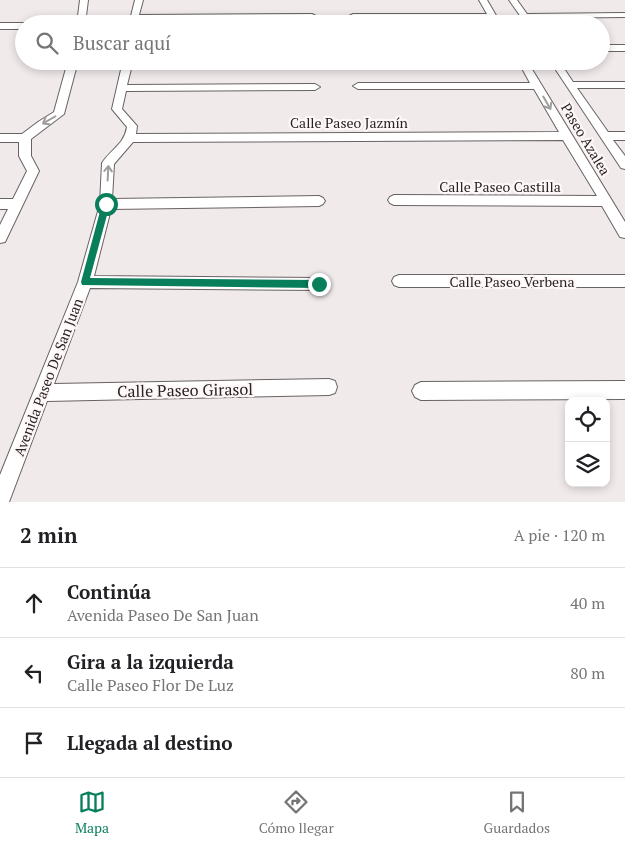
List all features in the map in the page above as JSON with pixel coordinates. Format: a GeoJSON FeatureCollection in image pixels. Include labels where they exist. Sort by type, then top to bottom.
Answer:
{"type":"FeatureCollection","features":[{"type":"Feature","properties":{"kind":"street"},"geometry":{"type":"LineString","coordinates":[[82,15],[84,0]]}},
{"type":"Feature","properties":{"kind":"street"},"geometry":{"type":"LineString","coordinates":[[135,15],[139,0]]}},
{"type":"Feature","properties":{"kind":"street"},"geometry":{"type":"LineString","coordinates":[[483,0],[492,15]]}},
{"type":"Feature","properties":{"kind":"street"},"geometry":{"type":"LineString","coordinates":[[513,0],[524,15]]}},
{"type":"Feature","properties":{"kind":"street"},"geometry":{"type":"LineString","coordinates":[[610,15],[623,15]]}},
{"type":"Feature","properties":{"kind":"street"},"geometry":{"type":"LineString","coordinates":[[0,26],[15,26]]}},
{"type":"Feature","properties":{"kind":"street"},"geometry":{"type":"LineString","coordinates":[[610,48],[625,48]]}},
{"type":"Feature","properties":{"kind":"street"},"geometry":{"type":"LineString","coordinates":[[0,138],[25,138],[42,124],[60,114],[71,70]]}},
{"type":"Feature","properties":{"kind":"street"},"geometry":{"type":"LineString","coordinates":[[126,70],[117,110],[132,126],[131,138]]}},
{"type":"Feature","properties":{"kind":"street","name":"Paseo Azalea"},"geometry":{"type":"LineString","coordinates":[[527,70],[625,232]]}},
{"type":"Feature","properties":{"kind":"street","name":"Paseo Azalea"},"geometry":{"type":"LineString","coordinates":[[560,70],[625,164]]}},
{"type":"Feature","properties":{"kind":"street"},"geometry":{"type":"LineString","coordinates":[[570,85],[625,86]]}},
{"type":"Feature","properties":{"kind":"street"},"geometry":{"type":"LineString","coordinates":[[358,86],[537,86]]}},
{"type":"Feature","properties":{"kind":"street"},"geometry":{"type":"LineString","coordinates":[[122,88],[315,87]]}},
{"type":"Feature","properties":{"kind":"street","name":"Calle Paseo Jazmín"},"geometry":{"type":"LineString","coordinates":[[131,138],[566,136]]}},
{"type":"Feature","properties":{"kind":"street"},"geometry":{"type":"LineString","coordinates":[[605,136],[625,136]]}},
{"type":"Feature","properties":{"kind":"street"},"geometry":{"type":"LineString","coordinates":[[0,238],[33,170],[25,156],[25,138]]}},
{"type":"Feature","properties":{"kind":"street","name":"Avenida Paseo De San Juan"},"geometry":{"type":"LineString","coordinates":[[0,500],[85,282],[106,204],[108,163],[131,138]]}},
{"type":"Feature","properties":{"kind":"street","name":"Calle Paseo Castilla"},"geometry":{"type":"LineString","coordinates":[[394,200],[606,201]]}},
{"type":"Feature","properties":{"kind":"street"},"geometry":{"type":"LineString","coordinates":[[106,204],[319,201]]}},
{"type":"Feature","properties":{"kind":"street"},"geometry":{"type":"LineString","coordinates":[[0,204],[18,204]]}},
{"type":"Feature","properties":{"kind":"street","name":"Calle Paseo Verbena"},"geometry":{"type":"LineString","coordinates":[[399,281],[625,281]]}},
{"type":"Feature","properties":{"kind":"street"},"geometry":{"type":"LineString","coordinates":[[85,282],[319,284]]}},
{"type":"Feature","properties":{"kind":"street","name":"Calle Paseo Girasol"},"geometry":{"type":"LineString","coordinates":[[41,393],[329,387]]}},
{"type":"Feature","properties":{"kind":"street"},"geometry":{"type":"LineString","coordinates":[[421,391],[625,390]]}},
{"type":"Feature","properties":{"kind":"route"},"geometry":{"type":"LineString","coordinates":[[106,204],[85,282],[319,284]]}}]}
